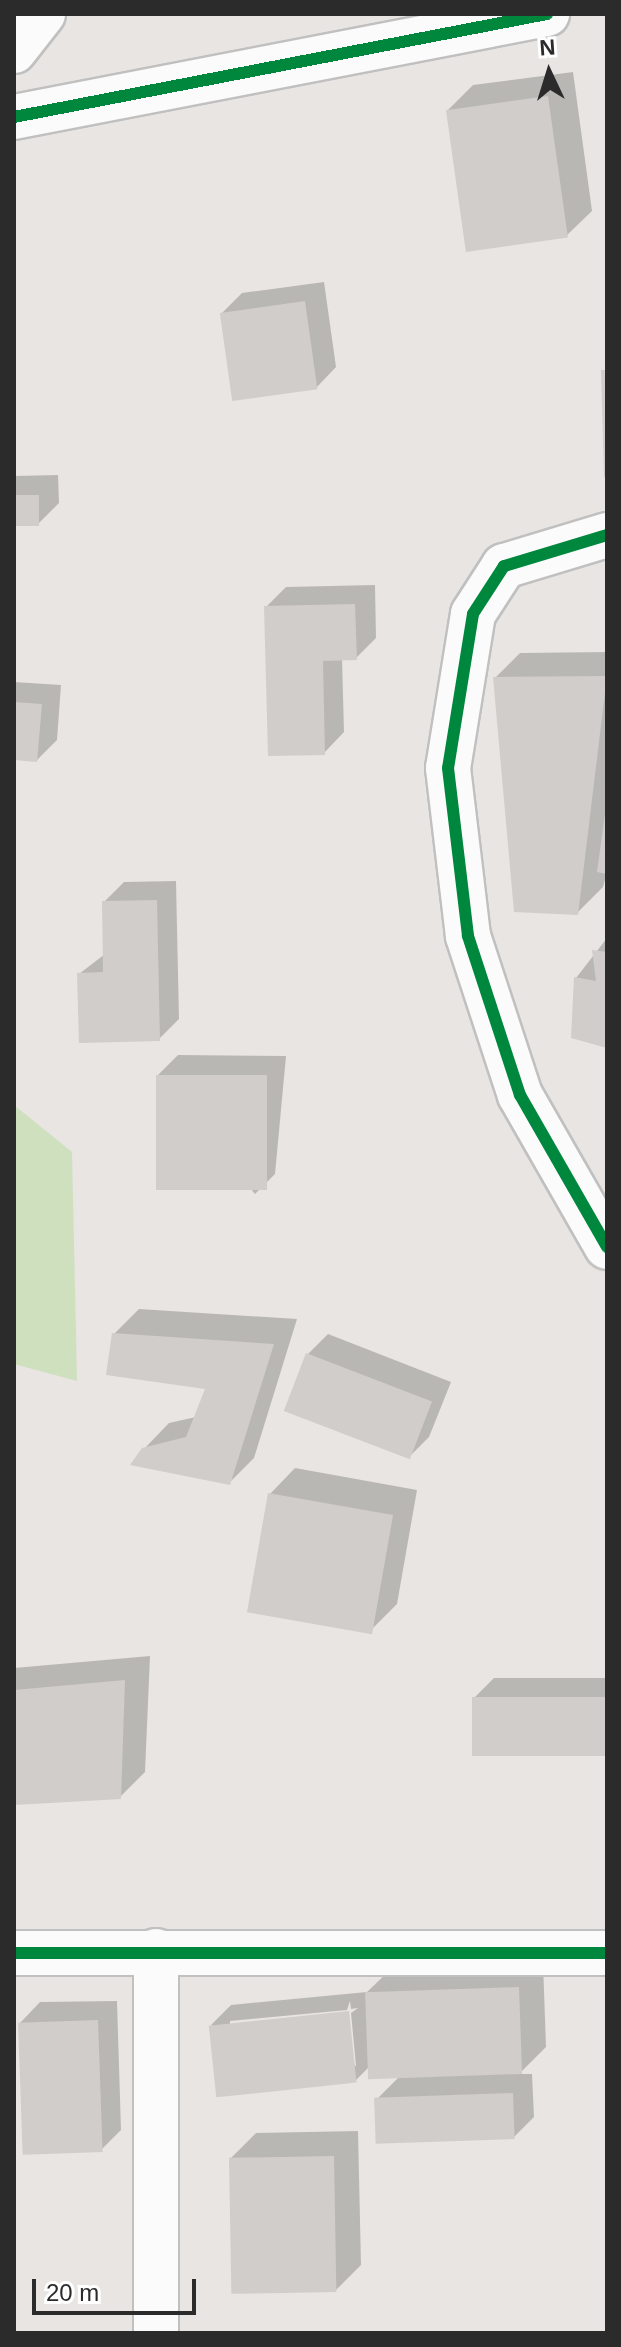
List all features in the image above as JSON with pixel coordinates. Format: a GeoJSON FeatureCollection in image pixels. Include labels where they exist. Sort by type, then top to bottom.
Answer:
{"type":"FeatureCollection","features":[{"type":"Feature","properties":{"kind":"street"},"geometry":{"type":"LineString","coordinates":[[14,51],[43,14]]}},
{"type":"Feature","properties":{"kind":"street"},"geometry":{"type":"LineString","coordinates":[[14,117],[547,14]]}},
{"type":"Feature","properties":{"kind":"street"},"geometry":{"type":"LineString","coordinates":[[607,535],[504,566],[473,614],[448,768],[468,936],[520,1095],[607,1247]]}},
{"type":"Feature","properties":{"kind":"street"},"geometry":{"type":"LineString","coordinates":[[156,1951],[156,2333]]}},
{"type":"Feature","properties":{"kind":"street"},"geometry":{"type":"LineString","coordinates":[[14,1953],[607,1953]]}},
{"type":"Feature","properties":{"kind":"green space"},"geometry":{"type":"Polygon","coordinates":[[[14,1105],[72,1152],[77,1381],[14,1364],[14,1105]]]}},
{"type":"Feature","properties":{"kind":"building"},"geometry":{"type":"Polygon","coordinates":[[[548,96],[568,238],[466,252],[446,110],[548,96]]]}},
{"type":"Feature","properties":{"kind":"building"},"geometry":{"type":"Polygon","coordinates":[[[305,301],[317,389],[232,401],[220,313],[305,301]]]}},
{"type":"Feature","properties":{"kind":"building"},"geometry":{"type":"Polygon","coordinates":[[[601,370],[607,370],[607,477],[604,477],[601,370]]]}},
{"type":"Feature","properties":{"kind":"building"},"geometry":{"type":"Polygon","coordinates":[[[14,495],[39,495],[39,526],[14,526],[14,495]]]}},
{"type":"Feature","properties":{"kind":"building"},"geometry":{"type":"Polygon","coordinates":[[[355,604],[357,660],[323,661],[325,755],[268,756],[264,606],[355,604]]]}},
{"type":"Feature","properties":{"kind":"building"},"geometry":{"type":"Polygon","coordinates":[[[607,676],[578,915],[514,912],[493,677],[607,676]]]}},
{"type":"Feature","properties":{"kind":"building"},"geometry":{"type":"Polygon","coordinates":[[[14,702],[42,704],[37,762],[14,760],[14,702]]]}},
{"type":"Feature","properties":{"kind":"building"},"geometry":{"type":"Polygon","coordinates":[[[607,814],[607,874],[597,872],[607,814]]]}},
{"type":"Feature","properties":{"kind":"building"},"geometry":{"type":"Polygon","coordinates":[[[157,900],[160,1041],[79,1043],[77,973],[103,972],[102,901],[157,900]]]}},
{"type":"Feature","properties":{"kind":"building"},"geometry":{"type":"Polygon","coordinates":[[[592,950],[607,952],[607,1048],[571,1038],[574,977],[596,981],[592,950]]]}},
{"type":"Feature","properties":{"kind":"building"},"geometry":{"type":"Polygon","coordinates":[[[156,1075],[267,1075],[267,1190],[156,1190],[156,1075]]]}},
{"type":"Feature","properties":{"kind":"building"},"geometry":{"type":"Polygon","coordinates":[[[112,1333],[274,1344],[230,1485],[130,1465],[142,1448],[186,1437],[205,1389],[106,1375],[112,1333]]]}},
{"type":"Feature","properties":{"kind":"building"},"geometry":{"type":"Polygon","coordinates":[[[306,1353],[432,1401],[410,1459],[284,1411],[306,1353]]]}},
{"type":"Feature","properties":{"kind":"building"},"geometry":{"type":"Polygon","coordinates":[[[268,1493],[393,1515],[372,1634],[247,1612],[268,1493]]]}},
{"type":"Feature","properties":{"kind":"building"},"geometry":{"type":"Polygon","coordinates":[[[125,1680],[121,1799],[14,1805],[14,1690],[125,1680]]]}},
{"type":"Feature","properties":{"kind":"building"},"geometry":{"type":"Polygon","coordinates":[[[472,1697],[607,1697],[607,1756],[472,1756],[472,1697]]]}},
{"type":"Feature","properties":{"kind":"building"},"geometry":{"type":"Polygon","coordinates":[[[519,1987],[522,2074],[368,2079],[365,1992],[519,1987]]]}},
{"type":"Feature","properties":{"kind":"building"},"geometry":{"type":"Polygon","coordinates":[[[349,2011],[357,2083],[216,2097],[209,2026],[349,2011]]]}},
{"type":"Feature","properties":{"kind":"building"},"geometry":{"type":"Polygon","coordinates":[[[98,2020],[103,2152],[23,2155],[18,2023],[98,2020]]]}},
{"type":"Feature","properties":{"kind":"building"},"geometry":{"type":"Polygon","coordinates":[[[513,2093],[515,2139],[376,2144],[374,2098],[513,2093]]]}},
{"type":"Feature","properties":{"kind":"building"},"geometry":{"type":"Polygon","coordinates":[[[334,2156],[336,2292],[231,2294],[229,2158],[334,2156]]]}},
{"type":"Feature","properties":{"kind":"cycle path"},"geometry":{"type":"LineString","coordinates":[[14,117],[547,14]]}},
{"type":"Feature","properties":{"kind":"cycle path"},"geometry":{"type":"LineString","coordinates":[[607,535],[504,566],[473,614],[448,768],[468,936],[520,1095],[607,1247]]}},
{"type":"Feature","properties":{"kind":"cycle path"},"geometry":{"type":"LineString","coordinates":[[14,1953],[607,1953]]}}]}
